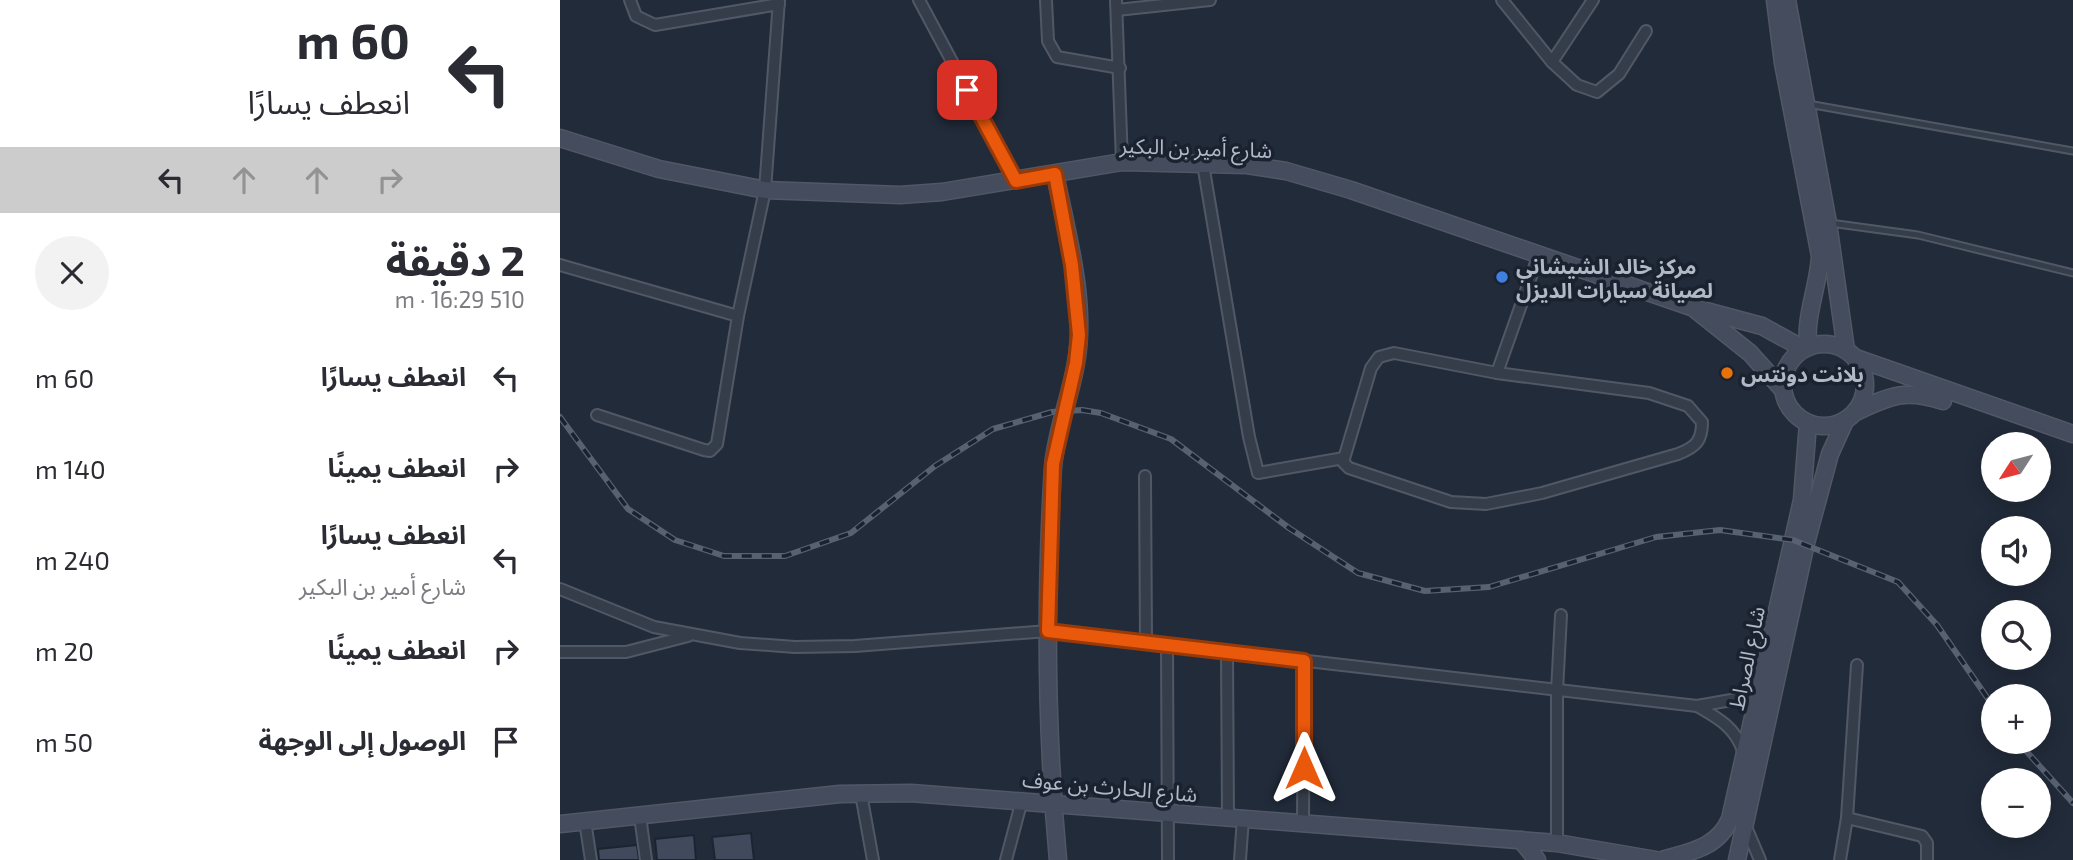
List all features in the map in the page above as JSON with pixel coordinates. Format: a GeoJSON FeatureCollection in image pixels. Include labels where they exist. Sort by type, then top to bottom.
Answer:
{"type":"FeatureCollection","features":[{"type":"Feature","properties":{"kind":"street"},"geometry":{"type":"LineString","coordinates":[[597,415],[704,450],[714,448],[765,190],[779,2],[655,24],[636,16],[629,0]]}},
{"type":"Feature","properties":{"kind":"street"},"geometry":{"type":"LineString","coordinates":[[919,0],[1016,181]]}},
{"type":"Feature","properties":{"kind":"street"},"geometry":{"type":"LineString","coordinates":[[1046,0],[1048,41],[1057,57],[1120,68]]}},
{"type":"Feature","properties":{"kind":"street"},"geometry":{"type":"LineString","coordinates":[[1122,162],[1116,5],[1210,0]]}},
{"type":"Feature","properties":{"kind":"street"},"geometry":{"type":"LineString","coordinates":[[1502,0],[1552,62],[1577,85],[1597,93],[1619,74],[1646,32]]}},
{"type":"Feature","properties":{"kind":"street"},"geometry":{"type":"LineString","coordinates":[[1552,62],[1593,0]]}},
{"type":"Feature","properties":{"kind":"street"},"geometry":{"type":"LineString","coordinates":[[1775,0],[1783,63],[1820,256],[1819,276],[1807,327],[1806,348]]}},
{"type":"Feature","properties":{"kind":"street"},"geometry":{"type":"LineString","coordinates":[[1787,0],[1851,354],[1866,385],[1863,399],[1851,416]]}},
{"type":"Feature","properties":{"kind":"street","name":"شارع أمير بن البكير"},"geometry":{"type":"LineString","coordinates":[[560,138],[659,169],[765,190],[900,195],[1016,181],[1122,162],[1203,164],[1286,171],[1351,190],[1691,307],[1762,326],[1806,348]]}},
{"type":"Feature","properties":{"kind":"street"},"geometry":{"type":"LineString","coordinates":[[1203,164],[1249,437],[1258,473],[1344,458]]}},
{"type":"Feature","properties":{"kind":"street"},"geometry":{"type":"LineString","coordinates":[[1055,174],[1072,265],[1079,335],[1076,363],[1053,464],[1048,631],[1053,803],[1058,860]]}},
{"type":"Feature","properties":{"kind":"street"},"geometry":{"type":"LineString","coordinates":[[1497,373],[1539,254]]}},
{"type":"Feature","properties":{"kind":"street"},"geometry":{"type":"LineString","coordinates":[[560,265],[738,316]]}},
{"type":"Feature","properties":{"kind":"street","name":"شارع أمير بن البكير"},"geometry":{"type":"LineString","coordinates":[[1691,307],[1750,353],[1783,390]]}},
{"type":"Feature","properties":{"kind":"street"},"geometry":{"type":"LineString","coordinates":[[2073,434],[1851,354],[1834,345],[1806,348],[1789,363],[1783,390],[1787,404],[1796,415],[1808,423],[1820,426],[1851,416],[1887,397],[1910,393],[2073,444]]}},
{"type":"Feature","properties":{"kind":"street"},"geometry":{"type":"LineString","coordinates":[[1394,353],[1497,373],[1649,393],[1674,400],[1696,413],[1702,422],[1702,435],[1692,449],[1678,454],[1542,493],[1486,504],[1459,503],[1435,498],[1345,466],[1344,458],[1371,368],[1379,357],[1394,353]]}},
{"type":"Feature","properties":{"kind":"street","name":"شارع الصراط"},"geometry":{"type":"LineString","coordinates":[[1737,860],[1807,543],[1830,454],[1851,416]]}},
{"type":"Feature","properties":{"kind":"street","name":"شارع الصراط"},"geometry":{"type":"LineString","coordinates":[[1662,860],[1703,847],[1726,830],[1760,695],[1802,499],[1808,423]]}},
{"type":"Feature","properties":{"kind":"street"},"geometry":{"type":"LineString","coordinates":[[1145,476],[1146,641]]}},
{"type":"Feature","properties":{"kind":"street"},"geometry":{"type":"LineString","coordinates":[[560,589],[654,627],[795,647],[966,639],[1048,631],[1697,706],[1760,695]]}},
{"type":"Feature","properties":{"kind":"street"},"geometry":{"type":"LineString","coordinates":[[1557,843],[1557,691],[1561,615]]}},
{"type":"Feature","properties":{"kind":"street"},"geometry":{"type":"LineString","coordinates":[[560,652],[626,652],[693,634]]}},
{"type":"Feature","properties":{"kind":"street"},"geometry":{"type":"LineString","coordinates":[[1167,644],[1168,860]]}},
{"type":"Feature","properties":{"kind":"street"},"geometry":{"type":"LineString","coordinates":[[1227,651],[1240,860]]}},
{"type":"Feature","properties":{"kind":"street"},"geometry":{"type":"LineString","coordinates":[[1303,822],[1304,661]]}},
{"type":"Feature","properties":{"kind":"street"},"geometry":{"type":"LineString","coordinates":[[1840,860],[1847,818],[1857,665]]}},
{"type":"Feature","properties":{"kind":"street"},"geometry":{"type":"LineString","coordinates":[[1697,706],[1734,731],[1745,757]]}},
{"type":"Feature","properties":{"kind":"street","name":"شارع الحارث بن عوف"},"geometry":{"type":"LineString","coordinates":[[560,824],[861,794],[911,793],[1557,843],[1656,860]]}},
{"type":"Feature","properties":{"kind":"street"},"geometry":{"type":"LineString","coordinates":[[861,794],[873,860]]}},
{"type":"Feature","properties":{"kind":"street"},"geometry":{"type":"LineString","coordinates":[[1006,860],[1021,800]]}},
{"type":"Feature","properties":{"kind":"street"},"geometry":{"type":"LineString","coordinates":[[640,816],[646,860]]}},
{"type":"Feature","properties":{"kind":"street"},"geometry":{"type":"LineString","coordinates":[[1847,818],[1922,835],[1927,843],[1927,860]]}},
{"type":"Feature","properties":{"kind":"street"},"geometry":{"type":"LineString","coordinates":[[585,821],[591,860]]}},
{"type":"Feature","properties":{"kind":"street"},"geometry":{"type":"LineString","coordinates":[[1745,825],[1760,860]]}},
{"type":"Feature","properties":{"kind":"street"},"geometry":{"type":"LineString","coordinates":[[1521,840],[1537,860]]}},
{"type":"Feature","properties":{"kind":"street"},"geometry":{"type":"LineString","coordinates":[[1594,860],[1614,852]]}},
{"type":"Feature","properties":{"kind":"lane"},"geometry":{"type":"LineString","coordinates":[[1804,103],[2073,151]]}},
{"type":"Feature","properties":{"kind":"lane"},"geometry":{"type":"LineString","coordinates":[[1828,223],[1918,235],[2073,273]]}},
{"type":"Feature","properties":{"kind":"building"},"geometry":{"type":"Polygon","coordinates":[[[751,833],[754,860],[715,860],[712,837],[751,833]]]}},
{"type":"Feature","properties":{"kind":"building"},"geometry":{"type":"Polygon","coordinates":[[[694,835],[696,860],[657,860],[655,839],[694,835]]]}},
{"type":"Feature","properties":{"kind":"building"},"geometry":{"type":"Polygon","coordinates":[[[637,845],[639,860],[599,860],[598,849],[637,845]]]}},
{"type":"Feature","properties":{"kind":"railway"},"geometry":{"type":"LineString","coordinates":[[560,417],[628,509],[675,540],[724,556],[785,556],[851,533],[935,466],[993,429],[1052,412],[1082,410],[1101,413],[1171,439],[1289,528],[1358,573],[1425,591],[1489,587],[1656,537],[1720,530],[1793,540],[1898,582],[1937,625],[1981,689]]}},
{"type":"Feature","properties":{"kind":"railway"},"geometry":{"type":"LineString","coordinates":[[2029,754],[2073,803]]}},
{"type":"Feature","properties":{"kind":"place","name":"مركز خالد الشيشاني لصيانة سيارات الديزل"},"geometry":{"type":"Point","coordinates":[1502,277]}},
{"type":"Feature","properties":{"kind":"place","name":"بلانت دونتس"},"geometry":{"type":"Point","coordinates":[1727,373]}},
{"type":"Feature","properties":{"kind":"route"},"geometry":{"type":"LineString","coordinates":[[967,90],[1016,181],[1055,174],[1072,265],[1079,335],[1076,363],[1053,464],[1048,631],[1304,661],[1304,768]]}}]}
